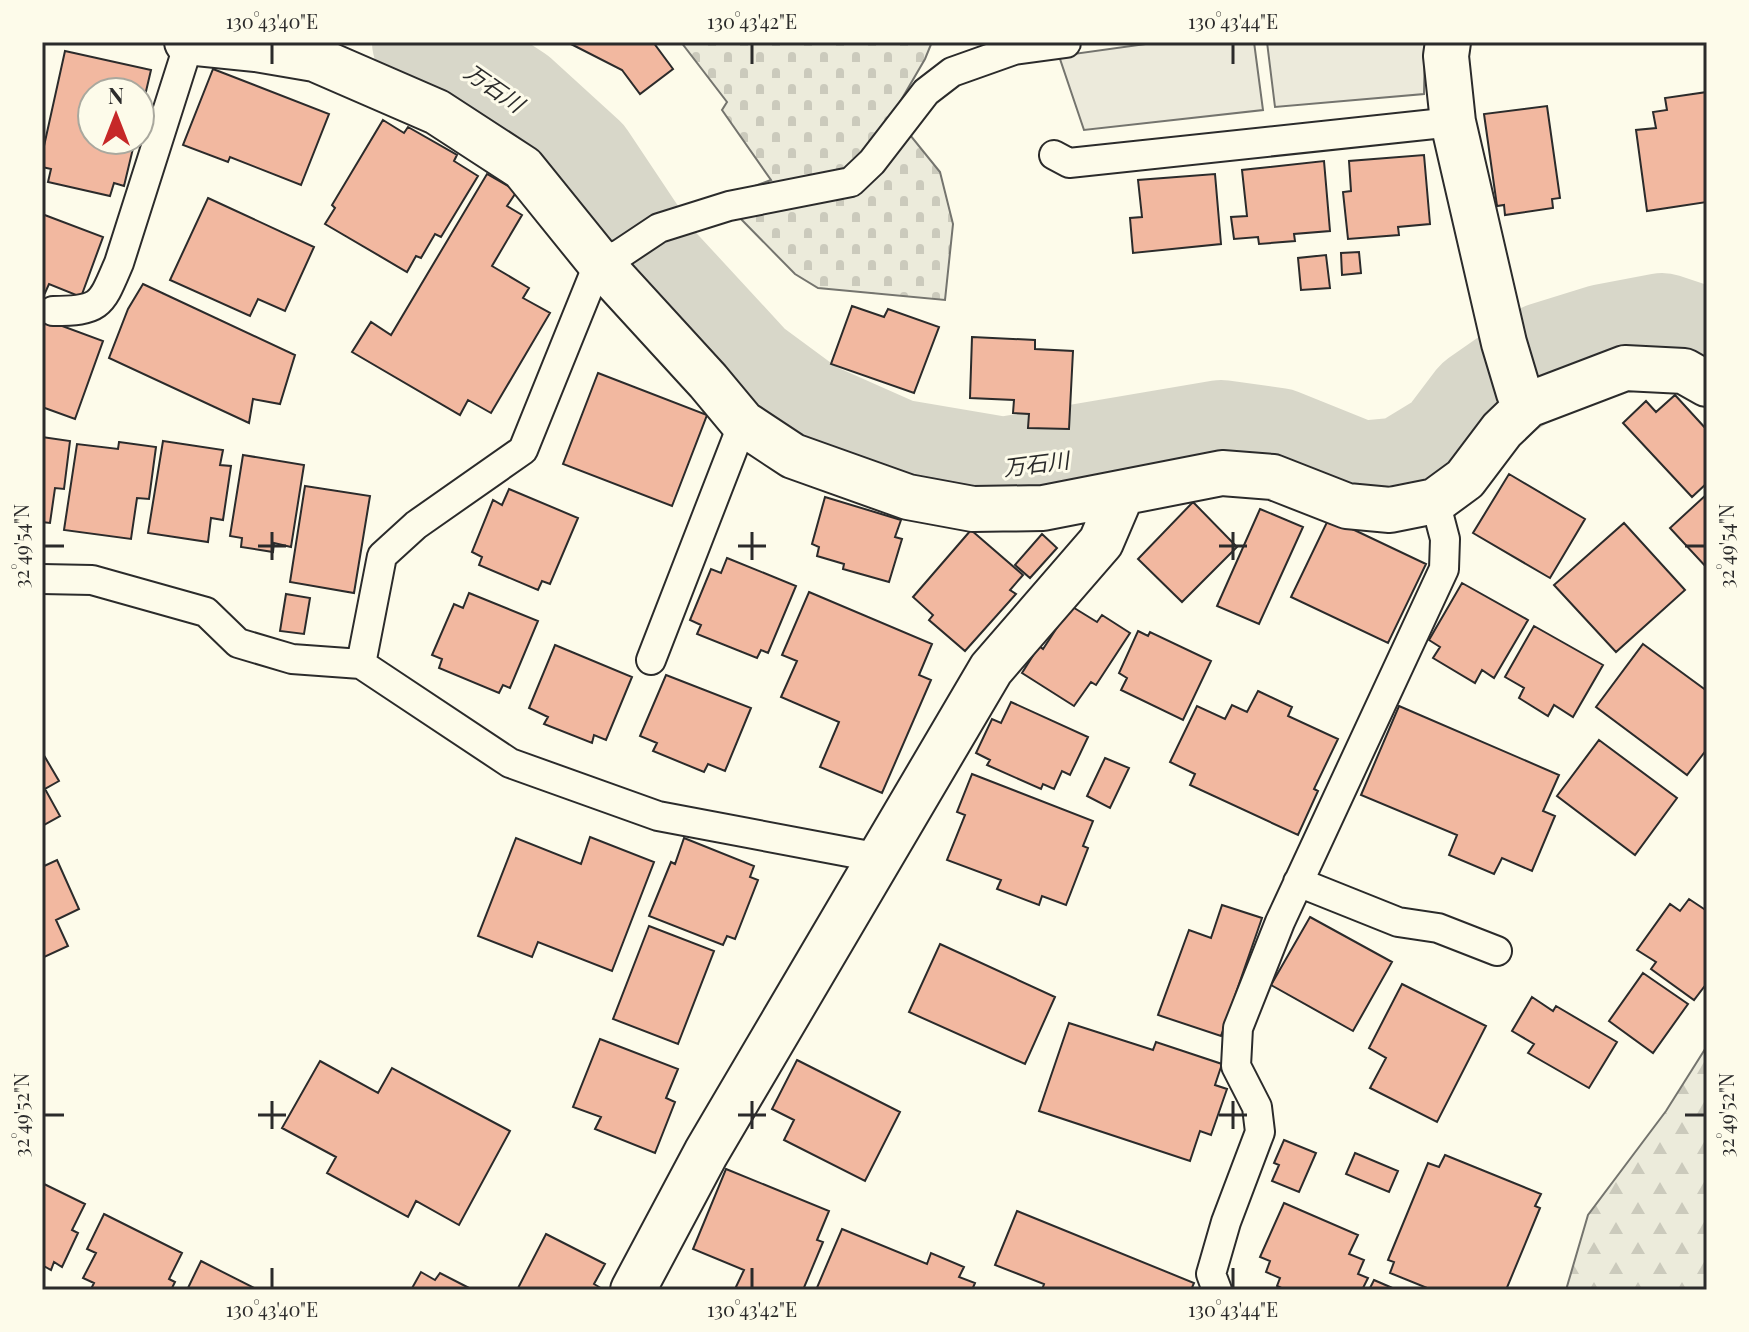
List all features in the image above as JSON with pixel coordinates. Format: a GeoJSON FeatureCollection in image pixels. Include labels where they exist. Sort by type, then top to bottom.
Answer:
{"type":"FeatureCollection","features":[{"type":"Feature","properties":{"kind":"street"},"geometry":{"type":"LineString","coordinates":[[188,42],[315,59],[437,112],[523,168],[609,258],[743,423],[793,456],[908,497],[973,509],[1043,508],[1222,473],[1273,477],[1347,506],[1390,510],[1435,501],[1465,479],[1524,399],[1625,368],[1684,371],[1707,384]]}},
{"type":"Feature","properties":{"kind":"street"},"geometry":{"type":"LineString","coordinates":[[1448,42],[1446,56],[1453,122],[1504,343],[1524,399]]}},
{"type":"Feature","properties":{"kind":"street"},"geometry":{"type":"LineString","coordinates":[[633,1290],[706,1153],[991,669],[1101,542],[1122,493]]}},
{"type":"Feature","properties":{"kind":"lane"},"geometry":{"type":"LineString","coordinates":[[53,311],[83,311],[104,298],[119,263],[188,42]]}},
{"type":"Feature","properties":{"kind":"lane"},"geometry":{"type":"LineString","coordinates":[[361,664],[382,556],[416,525],[523,450],[609,258],[659,228],[729,206],[851,182],[872,162],[926,92],[952,72],[1014,50],[1066,43]]}},
{"type":"Feature","properties":{"kind":"lane"},"geometry":{"type":"LineString","coordinates":[[1054,155],[1069,163],[1453,122]]}},
{"type":"Feature","properties":{"kind":"lane"},"geometry":{"type":"LineString","coordinates":[[651,660],[743,423]]}},
{"type":"Feature","properties":{"kind":"lane"},"geometry":{"type":"LineString","coordinates":[[1217,1290],[1211,1274],[1226,1222],[1260,1132],[1257,1107],[1236,1066],[1238,1028],[1280,922],[1444,569],[1445,539],[1435,501]]}},
{"type":"Feature","properties":{"kind":"lane"},"geometry":{"type":"LineString","coordinates":[[42,579],[92,580],[206,612],[238,643],[292,659],[361,664],[510,763],[658,816],[880,858]]}},
{"type":"Feature","properties":{"kind":"lane"},"geometry":{"type":"LineString","coordinates":[[1298,882],[1398,922],[1438,928],[1497,951]]}},
{"type":"Feature","properties":{"kind":"green space"},"geometry":{"type":"Polygon","coordinates":[[[681,42],[932,42],[893,114],[940,172],[953,224],[945,300],[818,288],[795,274],[737,215],[733,194],[771,180],[722,110],[727,102],[681,42]]]}},
{"type":"Feature","properties":{"kind":"green space"},"geometry":{"type":"Polygon","coordinates":[[[1707,1046],[1707,1290],[1566,1290],[1588,1215],[1666,1111],[1707,1046]]]}},
{"type":"Feature","properties":{"kind":"shaded area"},"geometry":{"type":"Polygon","coordinates":[[[1160,42],[1254,42],[1263,110],[1084,130],[1059,56],[1160,42]]]}},
{"type":"Feature","properties":{"kind":"shaded area"},"geometry":{"type":"Polygon","coordinates":[[[1267,42],[1425,42],[1424,94],[1275,107],[1267,42]]]}},
{"type":"Feature","properties":{"kind":"building"},"geometry":{"type":"Polygon","coordinates":[[[567,42],[653,42],[673,69],[640,94],[622,70],[567,42]]]}},
{"type":"Feature","properties":{"kind":"building"},"geometry":{"type":"Polygon","coordinates":[[[65,51],[151,70],[150,76],[76,76],[76,156],[131,156],[124,186],[114,183],[110,196],[48,182],[51,169],[42,167],[65,51]]]}},
{"type":"Feature","properties":{"kind":"building"},"geometry":{"type":"Polygon","coordinates":[[[213,69],[329,114],[301,185],[230,157],[228,162],[183,145],[213,69]]]}},
{"type":"Feature","properties":{"kind":"building"},"geometry":{"type":"Polygon","coordinates":[[[1707,92],[1707,202],[1647,211],[1636,130],[1656,128],[1653,112],[1667,110],[1665,98],[1707,92]]]}},
{"type":"Feature","properties":{"kind":"building"},"geometry":{"type":"Polygon","coordinates":[[[1547,106],[1560,198],[1552,199],[1553,208],[1505,215],[1504,205],[1497,206],[1484,114],[1547,106]]]}},
{"type":"Feature","properties":{"kind":"building"},"geometry":{"type":"Polygon","coordinates":[[[383,120],[404,133],[408,127],[457,155],[454,161],[478,176],[441,237],[435,234],[421,258],[416,256],[407,272],[325,224],[335,208],[332,205],[383,120]]]}},
{"type":"Feature","properties":{"kind":"building"},"geometry":{"type":"Polygon","coordinates":[[[1424,155],[1430,224],[1398,227],[1399,235],[1348,239],[1343,192],[1351,191],[1349,161],[1424,155]]]}},
{"type":"Feature","properties":{"kind":"building"},"geometry":{"type":"Polygon","coordinates":[[[1324,161],[1330,231],[1294,234],[1295,241],[1259,244],[1258,237],[1234,239],[1231,217],[1247,216],[1242,170],[1324,161]]]}},
{"type":"Feature","properties":{"kind":"building"},"geometry":{"type":"Polygon","coordinates":[[[487,174],[517,191],[507,206],[522,215],[492,266],[529,288],[523,298],[550,313],[491,413],[468,400],[460,415],[352,352],[371,322],[391,335],[487,174]]]}},
{"type":"Feature","properties":{"kind":"building"},"geometry":{"type":"Polygon","coordinates":[[[1215,174],[1221,244],[1133,253],[1130,218],[1142,217],[1138,180],[1215,174]]]}},
{"type":"Feature","properties":{"kind":"building"},"geometry":{"type":"Polygon","coordinates":[[[208,198],[314,247],[285,311],[258,299],[250,316],[170,280],[208,198]]]}},
{"type":"Feature","properties":{"kind":"building"},"geometry":{"type":"Polygon","coordinates":[[[42,214],[103,237],[81,297],[49,284],[45,293],[42,291],[42,214]]]}},
{"type":"Feature","properties":{"kind":"building"},"geometry":{"type":"Polygon","coordinates":[[[1359,252],[1361,273],[1342,275],[1341,253],[1359,252]]]}},
{"type":"Feature","properties":{"kind":"building"},"geometry":{"type":"Polygon","coordinates":[[[1326,255],[1330,288],[1301,290],[1298,258],[1326,255]]]}},
{"type":"Feature","properties":{"kind":"building"},"geometry":{"type":"Polygon","coordinates":[[[143,284],[295,355],[280,404],[253,399],[249,423],[109,358],[128,309],[143,284]]]}},
{"type":"Feature","properties":{"kind":"building"},"geometry":{"type":"Polygon","coordinates":[[[852,306],[884,317],[888,309],[939,327],[914,393],[831,364],[852,306]]]}},
{"type":"Feature","properties":{"kind":"building"},"geometry":{"type":"Polygon","coordinates":[[[46,320],[103,341],[75,419],[42,407],[42,332],[46,320]]]}},
{"type":"Feature","properties":{"kind":"building"},"geometry":{"type":"Polygon","coordinates":[[[972,337],[1035,340],[1035,349],[1073,351],[1069,429],[1028,428],[1029,414],[1013,413],[1014,400],[970,398],[972,337]]]}},
{"type":"Feature","properties":{"kind":"building"},"geometry":{"type":"Polygon","coordinates":[[[598,373],[707,415],[672,506],[563,464],[598,373]]]}},
{"type":"Feature","properties":{"kind":"building"},"geometry":{"type":"Polygon","coordinates":[[[1675,395],[1707,430],[1707,483],[1692,497],[1623,423],[1646,401],[1656,412],[1675,395]]]}},
{"type":"Feature","properties":{"kind":"building"},"geometry":{"type":"Polygon","coordinates":[[[42,437],[70,441],[64,489],[55,488],[50,523],[42,522],[42,437]]]}},
{"type":"Feature","properties":{"kind":"building"},"geometry":{"type":"Polygon","coordinates":[[[163,441],[223,450],[220,465],[231,466],[223,520],[211,518],[208,542],[148,533],[163,441]]]}},
{"type":"Feature","properties":{"kind":"building"},"geometry":{"type":"Polygon","coordinates":[[[119,442],[156,447],[149,499],[137,498],[131,539],[64,530],[77,444],[118,449],[119,442]]]}},
{"type":"Feature","properties":{"kind":"building"},"geometry":{"type":"Polygon","coordinates":[[[243,455],[304,465],[291,547],[274,543],[273,552],[241,547],[242,538],[230,536],[243,455]]]}},
{"type":"Feature","properties":{"kind":"building"},"geometry":{"type":"Polygon","coordinates":[[[1509,474],[1585,519],[1550,578],[1473,533],[1509,474]]]}},
{"type":"Feature","properties":{"kind":"building"},"geometry":{"type":"Polygon","coordinates":[[[305,486],[370,496],[354,593],[290,582],[305,486]]]}},
{"type":"Feature","properties":{"kind":"building"},"geometry":{"type":"Polygon","coordinates":[[[509,489],[578,518],[550,584],[542,581],[538,590],[479,565],[482,557],[472,552],[493,500],[502,505],[509,489]]]}},
{"type":"Feature","properties":{"kind":"building"},"geometry":{"type":"Polygon","coordinates":[[[1707,494],[1707,568],[1670,528],[1707,494]]]}},
{"type":"Feature","properties":{"kind":"building"},"geometry":{"type":"Polygon","coordinates":[[[825,497],[901,520],[895,537],[902,539],[889,582],[843,569],[844,564],[817,556],[819,547],[812,544],[825,497]]]}},
{"type":"Feature","properties":{"kind":"building"},"geometry":{"type":"Polygon","coordinates":[[[1193,502],[1237,547],[1182,602],[1138,559],[1193,502]]]}},
{"type":"Feature","properties":{"kind":"building"},"geometry":{"type":"Polygon","coordinates":[[[1260,509],[1303,527],[1259,624],[1217,606],[1260,509]]]}},
{"type":"Feature","properties":{"kind":"building"},"geometry":{"type":"Polygon","coordinates":[[[1329,518],[1426,564],[1388,643],[1291,597],[1329,518]]]}},
{"type":"Feature","properties":{"kind":"building"},"geometry":{"type":"Polygon","coordinates":[[[1624,523],[1685,590],[1616,652],[1554,585],[1624,523]]]}},
{"type":"Feature","properties":{"kind":"building"},"geometry":{"type":"Polygon","coordinates":[[[971,530],[1023,575],[1010,590],[1016,594],[965,651],[929,620],[933,615],[913,597],[971,530]]]}},
{"type":"Feature","properties":{"kind":"building"},"geometry":{"type":"Polygon","coordinates":[[[1042,534],[1057,548],[1030,578],[1015,565],[1042,534]]]}},
{"type":"Feature","properties":{"kind":"building"},"geometry":{"type":"Polygon","coordinates":[[[727,558],[796,586],[768,653],[761,650],[757,658],[697,634],[701,625],[690,620],[711,569],[721,573],[727,558]]]}},
{"type":"Feature","properties":{"kind":"building"},"geometry":{"type":"Polygon","coordinates":[[[1462,583],[1528,620],[1494,678],[1482,670],[1475,683],[1433,658],[1440,647],[1429,640],[1462,583]]]}},
{"type":"Feature","properties":{"kind":"building"},"geometry":{"type":"Polygon","coordinates":[[[809,592],[932,644],[919,675],[931,680],[882,793],[820,767],[839,722],[781,697],[797,661],[782,655],[809,592]]]}},
{"type":"Feature","properties":{"kind":"building"},"geometry":{"type":"Polygon","coordinates":[[[469,593],[538,621],[510,688],[503,685],[499,693],[439,668],[442,659],[432,655],[454,604],[463,608],[469,593]]]}},
{"type":"Feature","properties":{"kind":"building"},"geometry":{"type":"Polygon","coordinates":[[[286,594],[310,598],[304,634],[280,631],[286,594]]]}},
{"type":"Feature","properties":{"kind":"building"},"geometry":{"type":"Polygon","coordinates":[[[1071,606],[1097,622],[1102,615],[1130,633],[1096,685],[1091,682],[1074,706],[1022,673],[1039,646],[1043,649],[1071,606]]]}},
{"type":"Feature","properties":{"kind":"building"},"geometry":{"type":"Polygon","coordinates":[[[1534,626],[1603,665],[1573,717],[1554,705],[1548,716],[1519,698],[1524,688],[1505,677],[1534,626]]]}},
{"type":"Feature","properties":{"kind":"building"},"geometry":{"type":"Polygon","coordinates":[[[1138,631],[1148,636],[1150,632],[1211,661],[1183,720],[1121,690],[1127,678],[1119,673],[1138,631]]]}},
{"type":"Feature","properties":{"kind":"building"},"geometry":{"type":"Polygon","coordinates":[[[1643,644],[1707,691],[1707,749],[1687,775],[1596,707],[1643,644]]]}},
{"type":"Feature","properties":{"kind":"building"},"geometry":{"type":"Polygon","coordinates":[[[555,645],[632,677],[606,740],[594,735],[592,743],[544,724],[548,717],[529,708],[555,645]]]}},
{"type":"Feature","properties":{"kind":"building"},"geometry":{"type":"Polygon","coordinates":[[[666,675],[751,708],[725,771],[708,764],[704,772],[653,751],[657,743],[640,736],[666,675]]]}},
{"type":"Feature","properties":{"kind":"building"},"geometry":{"type":"Polygon","coordinates":[[[1258,691],[1292,707],[1288,716],[1338,739],[1314,789],[1318,791],[1298,835],[1190,785],[1195,774],[1170,762],[1197,706],[1225,719],[1232,705],[1247,712],[1258,691]]]}},
{"type":"Feature","properties":{"kind":"building"},"geometry":{"type":"Polygon","coordinates":[[[1011,702],[1088,737],[1070,775],[1062,771],[1054,789],[1043,784],[1041,789],[987,765],[990,760],[976,753],[992,719],[1001,723],[1011,702]]]}},
{"type":"Feature","properties":{"kind":"building"},"geometry":{"type":"Polygon","coordinates":[[[1399,706],[1559,775],[1543,811],[1555,816],[1532,871],[1502,858],[1494,874],[1449,855],[1457,835],[1361,795],[1399,706]]]}},
{"type":"Feature","properties":{"kind":"building"},"geometry":{"type":"Polygon","coordinates":[[[1599,740],[1677,798],[1635,855],[1557,796],[1599,740]]]}},
{"type":"Feature","properties":{"kind":"building"},"geometry":{"type":"Polygon","coordinates":[[[42,752],[59,781],[45,789],[60,816],[42,826],[42,752]]]}},
{"type":"Feature","properties":{"kind":"building"},"geometry":{"type":"Polygon","coordinates":[[[1105,758],[1129,768],[1110,808],[1087,796],[1105,758]]]}},
{"type":"Feature","properties":{"kind":"building"},"geometry":{"type":"Polygon","coordinates":[[[972,774],[1093,821],[1083,846],[1088,848],[1066,905],[1042,896],[1039,905],[997,889],[1001,880],[947,860],[965,815],[957,812],[972,774]]]}},
{"type":"Feature","properties":{"kind":"building"},"geometry":{"type":"Polygon","coordinates":[[[590,837],[654,862],[612,971],[538,942],[532,957],[478,936],[516,838],[581,864],[590,837]]]}},
{"type":"Feature","properties":{"kind":"building"},"geometry":{"type":"Polygon","coordinates":[[[684,838],[754,866],[750,877],[758,880],[735,939],[727,936],[723,945],[649,916],[671,862],[675,864],[684,838]]]}},
{"type":"Feature","properties":{"kind":"building"},"geometry":{"type":"Polygon","coordinates":[[[57,860],[79,909],[56,920],[68,946],[42,958],[42,867],[57,860]]]}},
{"type":"Feature","properties":{"kind":"building"},"geometry":{"type":"Polygon","coordinates":[[[1689,899],[1707,911],[1707,983],[1694,1000],[1651,969],[1656,962],[1637,950],[1670,904],[1680,911],[1689,899]]]}},
{"type":"Feature","properties":{"kind":"building"},"geometry":{"type":"Polygon","coordinates":[[[1222,905],[1262,918],[1221,1036],[1158,1015],[1189,930],[1211,938],[1222,905]]]}},
{"type":"Feature","properties":{"kind":"building"},"geometry":{"type":"Polygon","coordinates":[[[1310,917],[1392,962],[1353,1031],[1271,985],[1310,917]]]}},
{"type":"Feature","properties":{"kind":"building"},"geometry":{"type":"Polygon","coordinates":[[[649,926],[714,951],[678,1044],[613,1019],[649,926]]]}},
{"type":"Feature","properties":{"kind":"building"},"geometry":{"type":"Polygon","coordinates":[[[940,944],[1055,997],[1025,1064],[909,1012],[940,944]]]}},
{"type":"Feature","properties":{"kind":"building"},"geometry":{"type":"Polygon","coordinates":[[[1643,973],[1688,1004],[1653,1053],[1609,1021],[1643,973]]]}},
{"type":"Feature","properties":{"kind":"building"},"geometry":{"type":"Polygon","coordinates":[[[1402,984],[1486,1026],[1437,1122],[1370,1088],[1386,1058],[1369,1048],[1402,984]]]}},
{"type":"Feature","properties":{"kind":"building"},"geometry":{"type":"Polygon","coordinates":[[[1532,997],[1553,1011],[1556,1006],[1617,1042],[1589,1088],[1528,1053],[1534,1044],[1512,1031],[1532,997]]]}},
{"type":"Feature","properties":{"kind":"building"},"geometry":{"type":"Polygon","coordinates":[[[1069,1023],[1153,1050],[1156,1042],[1222,1064],[1215,1085],[1227,1089],[1211,1135],[1200,1131],[1190,1161],[1039,1111],[1069,1023]]]}},
{"type":"Feature","properties":{"kind":"building"},"geometry":{"type":"Polygon","coordinates":[[[600,1039],[678,1069],[666,1098],[675,1102],[655,1153],[595,1129],[601,1117],[573,1107],[600,1039]]]}},
{"type":"Feature","properties":{"kind":"building"},"geometry":{"type":"Polygon","coordinates":[[[797,1060],[900,1112],[865,1181],[784,1140],[794,1120],[772,1109],[797,1060]]]}},
{"type":"Feature","properties":{"kind":"building"},"geometry":{"type":"Polygon","coordinates":[[[320,1061],[378,1093],[392,1068],[510,1131],[459,1225],[416,1201],[408,1217],[327,1173],[336,1157],[282,1128],[320,1061]]]}},
{"type":"Feature","properties":{"kind":"building"},"geometry":{"type":"Polygon","coordinates":[[[1284,1140],[1316,1153],[1299,1192],[1272,1181],[1279,1165],[1274,1163],[1284,1140]]]}},
{"type":"Feature","properties":{"kind":"building"},"geometry":{"type":"Polygon","coordinates":[[[1355,1153],[1398,1171],[1389,1192],[1346,1174],[1355,1153]]]}},
{"type":"Feature","properties":{"kind":"building"},"geometry":{"type":"Polygon","coordinates":[[[1445,1155],[1541,1194],[1535,1206],[1540,1208],[1506,1290],[1432,1290],[1390,1273],[1394,1262],[1388,1260],[1428,1163],[1439,1167],[1445,1155]]]}},
{"type":"Feature","properties":{"kind":"building"},"geometry":{"type":"Polygon","coordinates":[[[726,1169],[829,1211],[817,1240],[823,1242],[803,1290],[735,1289],[744,1270],[693,1249],[726,1169]]]}},
{"type":"Feature","properties":{"kind":"building"},"geometry":{"type":"Polygon","coordinates":[[[42,1183],[85,1204],[72,1230],[78,1233],[62,1267],[54,1262],[51,1270],[42,1265],[42,1183]]]}},
{"type":"Feature","properties":{"kind":"building"},"geometry":{"type":"Polygon","coordinates":[[[1284,1203],[1358,1235],[1349,1254],[1364,1260],[1358,1274],[1368,1278],[1362,1290],[1286,1290],[1277,1286],[1280,1278],[1266,1272],[1270,1261],[1260,1257],[1284,1203]]]}},
{"type":"Feature","properties":{"kind":"building"},"geometry":{"type":"Polygon","coordinates":[[[1017,1211],[1194,1283],[1191,1290],[1042,1290],[1044,1284],[995,1265],[1017,1211]]]}},
{"type":"Feature","properties":{"kind":"building"},"geometry":{"type":"Polygon","coordinates":[[[104,1214],[182,1253],[169,1279],[175,1282],[171,1290],[91,1289],[94,1283],[83,1278],[96,1253],[87,1249],[104,1214]]]}},
{"type":"Feature","properties":{"kind":"building"},"geometry":{"type":"Polygon","coordinates":[[[842,1229],[927,1264],[931,1253],[964,1267],[959,1277],[975,1283],[972,1290],[816,1290],[842,1229]]]}},
{"type":"Feature","properties":{"kind":"building"},"geometry":{"type":"Polygon","coordinates":[[[546,1234],[605,1264],[594,1284],[604,1290],[517,1290],[546,1234]]]}},
{"type":"Feature","properties":{"kind":"building"},"geometry":{"type":"Polygon","coordinates":[[[201,1261],[258,1290],[187,1290],[201,1261]]]}},
{"type":"Feature","properties":{"kind":"building"},"geometry":{"type":"Polygon","coordinates":[[[421,1272],[435,1280],[440,1273],[473,1290],[411,1290],[421,1272]]]}},
{"type":"Feature","properties":{"kind":"building"},"geometry":{"type":"Polygon","coordinates":[[[1374,1280],[1397,1290],[1369,1290],[1374,1280]]]}},
{"type":"Feature","properties":{"kind":"waterway","name":"万石川"},"geometry":{"type":"LineString","coordinates":[[427,42],[514,99],[582,161],[652,266],[748,370],[809,415],[897,454],[1003,472],[1221,435],[1278,443],[1360,476],[1403,472],[1449,444],[1480,403],[1546,357],[1604,339],[1662,328],[1707,343]]}}]}
